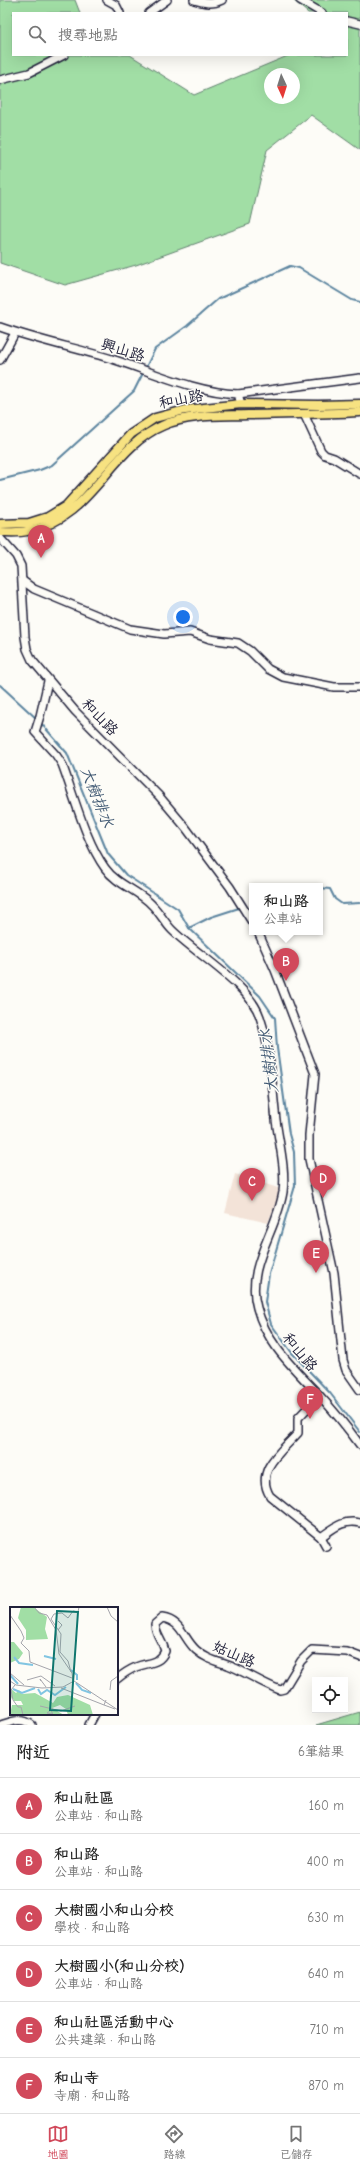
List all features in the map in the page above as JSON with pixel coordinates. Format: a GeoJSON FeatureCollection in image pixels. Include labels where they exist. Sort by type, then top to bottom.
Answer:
{"type":"FeatureCollection","features":[{"type":"Feature","properties":{"kind":"main road","name":"和山路"},"geometry":{"type":"LineString","coordinates":[[0,524],[29,523],[48,516],[66,506],[131,434],[155,418],[185,410],[241,404],[318,406],[360,404]]}},
{"type":"Feature","properties":{"kind":"main road","name":"和山路"},"geometry":{"type":"LineString","coordinates":[[0,532],[27,531],[50,524],[71,511],[92,493],[125,453],[142,437],[164,425],[192,418],[360,412]]}},
{"type":"Feature","properties":{"kind":"street"},"geometry":{"type":"LineString","coordinates":[[107,0],[116,5],[120,12]]}},
{"type":"Feature","properties":{"kind":"street"},"geometry":{"type":"LineString","coordinates":[[149,12],[167,0]]}},
{"type":"Feature","properties":{"kind":"street"},"geometry":{"type":"LineString","coordinates":[[194,0],[205,3],[215,3],[222,0]]}},
{"type":"Feature","properties":{"kind":"street"},"geometry":{"type":"LineString","coordinates":[[300,0],[320,12]]}},
{"type":"Feature","properties":{"kind":"street"},"geometry":{"type":"LineString","coordinates":[[348,21],[360,24]]}},
{"type":"Feature","properties":{"kind":"street"},"geometry":{"type":"LineString","coordinates":[[0,80],[29,73],[62,56]]}},
{"type":"Feature","properties":{"kind":"street","name":"興山路"},"geometry":{"type":"LineString","coordinates":[[0,327],[111,359],[196,387],[223,394],[238,394],[360,378]]}},
{"type":"Feature","properties":{"kind":"street"},"geometry":{"type":"LineString","coordinates":[[0,360],[15,332]]}},
{"type":"Feature","properties":{"kind":"street"},"geometry":{"type":"LineString","coordinates":[[238,394],[241,404]]}},
{"type":"Feature","properties":{"kind":"street"},"geometry":{"type":"LineString","coordinates":[[304,414],[321,451],[325,455],[334,458],[360,474]]}},
{"type":"Feature","properties":{"kind":"street","name":"和山路"},"geometry":{"type":"LineString","coordinates":[[0,538],[16,556],[21,566],[27,649],[32,660],[48,681],[107,745],[159,796],[186,828],[230,888],[249,917]]}},
{"type":"Feature","properties":{"kind":"street"},"geometry":{"type":"LineString","coordinates":[[23,581],[34,588],[130,629],[164,634],[190,632],[215,640],[238,643],[250,651],[268,669],[283,677],[334,687],[360,687]]}},
{"type":"Feature","properties":{"kind":"street","name":"和山路"},"geometry":{"type":"LineString","coordinates":[[48,681],[40,716],[35,730],[56,754],[62,764],[94,849],[105,868],[114,879],[152,904],[171,929],[228,976],[252,1001],[260,1015],[267,1048],[284,1179],[278,1215],[270,1230],[255,1279],[255,1298],[264,1328],[278,1352],[319,1396],[360,1445]]}},
{"type":"Feature","properties":{"kind":"street","name":"和山路"},"geometry":{"type":"LineString","coordinates":[[259,935],[275,970],[315,1074],[309,1135],[310,1164],[334,1273],[343,1360],[346,1370],[360,1390]]}},
{"type":"Feature","properties":{"kind":"street"},"geometry":{"type":"LineString","coordinates":[[319,1396],[298,1418],[298,1433],[272,1461],[265,1480],[265,1487],[270,1496],[321,1537],[326,1546]]}},
{"type":"Feature","properties":{"kind":"street"},"geometry":{"type":"LineString","coordinates":[[321,1537],[339,1524],[352,1521],[360,1523]]}},
{"type":"Feature","properties":{"kind":"street","name":"姑山路"},"geometry":{"type":"LineString","coordinates":[[118,1677],[137,1667],[156,1662],[162,1657],[165,1651],[163,1644],[156,1634],[155,1624],[162,1618],[170,1619],[181,1627],[195,1649],[207,1658],[233,1667],[280,1690],[284,1689],[301,1661],[312,1650],[347,1652],[360,1657]]}},
{"type":"Feature","properties":{"kind":"street"},"geometry":{"type":"LineString","coordinates":[[88,1725],[94,1715]]}},
{"type":"Feature","properties":{"kind":"street"},"geometry":{"type":"LineString","coordinates":[[2,1725],[26,1720],[32,1725]]}},
{"type":"Feature","properties":{"kind":"shaded area"},"geometry":{"type":"Polygon","coordinates":[[[235,1174],[281,1189],[268,1223],[225,1213],[235,1174]]]}},
{"type":"Feature","properties":{"kind":"green space"},"geometry":{"type":"Polygon","coordinates":[[[0,0],[75,0],[80,12],[12,12],[12,56],[132,56],[194,95],[288,56],[348,56],[348,12],[307,12],[293,0],[360,0],[360,150],[311,115],[267,150],[250,224],[136,265],[65,285],[0,263],[0,0]]]}},
{"type":"Feature","properties":{"kind":"green space"},"geometry":{"type":"Polygon","coordinates":[[[360,1712],[360,1725],[316,1725],[360,1712]]]}},
{"type":"Feature","properties":{"kind":"waterway"},"geometry":{"type":"LineString","coordinates":[[0,480],[40,470],[52,465],[134,391],[155,349],[187,326],[218,299],[290,266],[299,268],[352,300],[360,302]]}},
{"type":"Feature","properties":{"kind":"waterway","name":"大樹排水"},"geometry":{"type":"LineString","coordinates":[[0,685],[37,719]]}},
{"type":"Feature","properties":{"kind":"waterway","name":"大樹排水"},"geometry":{"type":"LineString","coordinates":[[40,722],[67,753],[108,854],[126,875],[178,909],[189,928],[260,996],[275,1018],[277,1048],[289,1134],[294,1152],[295,1186],[269,1274],[265,1302],[271,1324],[292,1353],[330,1393],[360,1432]]}},
{"type":"Feature","properties":{"kind":"waterway"},"geometry":{"type":"LineString","coordinates":[[323,888],[330,889],[335,899],[342,904],[360,903]]}},
{"type":"Feature","properties":{"kind":"waterway"},"geometry":{"type":"LineString","coordinates":[[189,928],[211,917],[239,908]]}},
{"type":"Feature","properties":{"kind":"place","name":"和山社區"},"geometry":{"type":"Point","coordinates":[41,558]}},
{"type":"Feature","properties":{"kind":"place","name":"和山路"},"geometry":{"type":"Point","coordinates":[286,981]}},
{"type":"Feature","properties":{"kind":"place","name":"大樹國小(和山分校)"},"geometry":{"type":"Point","coordinates":[323,1198]}},
{"type":"Feature","properties":{"kind":"place","name":"大樹國小和山分校"},"geometry":{"type":"Point","coordinates":[252,1201]}},
{"type":"Feature","properties":{"kind":"place","name":"和山社區活動中心"},"geometry":{"type":"Point","coordinates":[316,1273]}},
{"type":"Feature","properties":{"kind":"place","name":"和山寺"},"geometry":{"type":"Point","coordinates":[310,1419]}}]}
